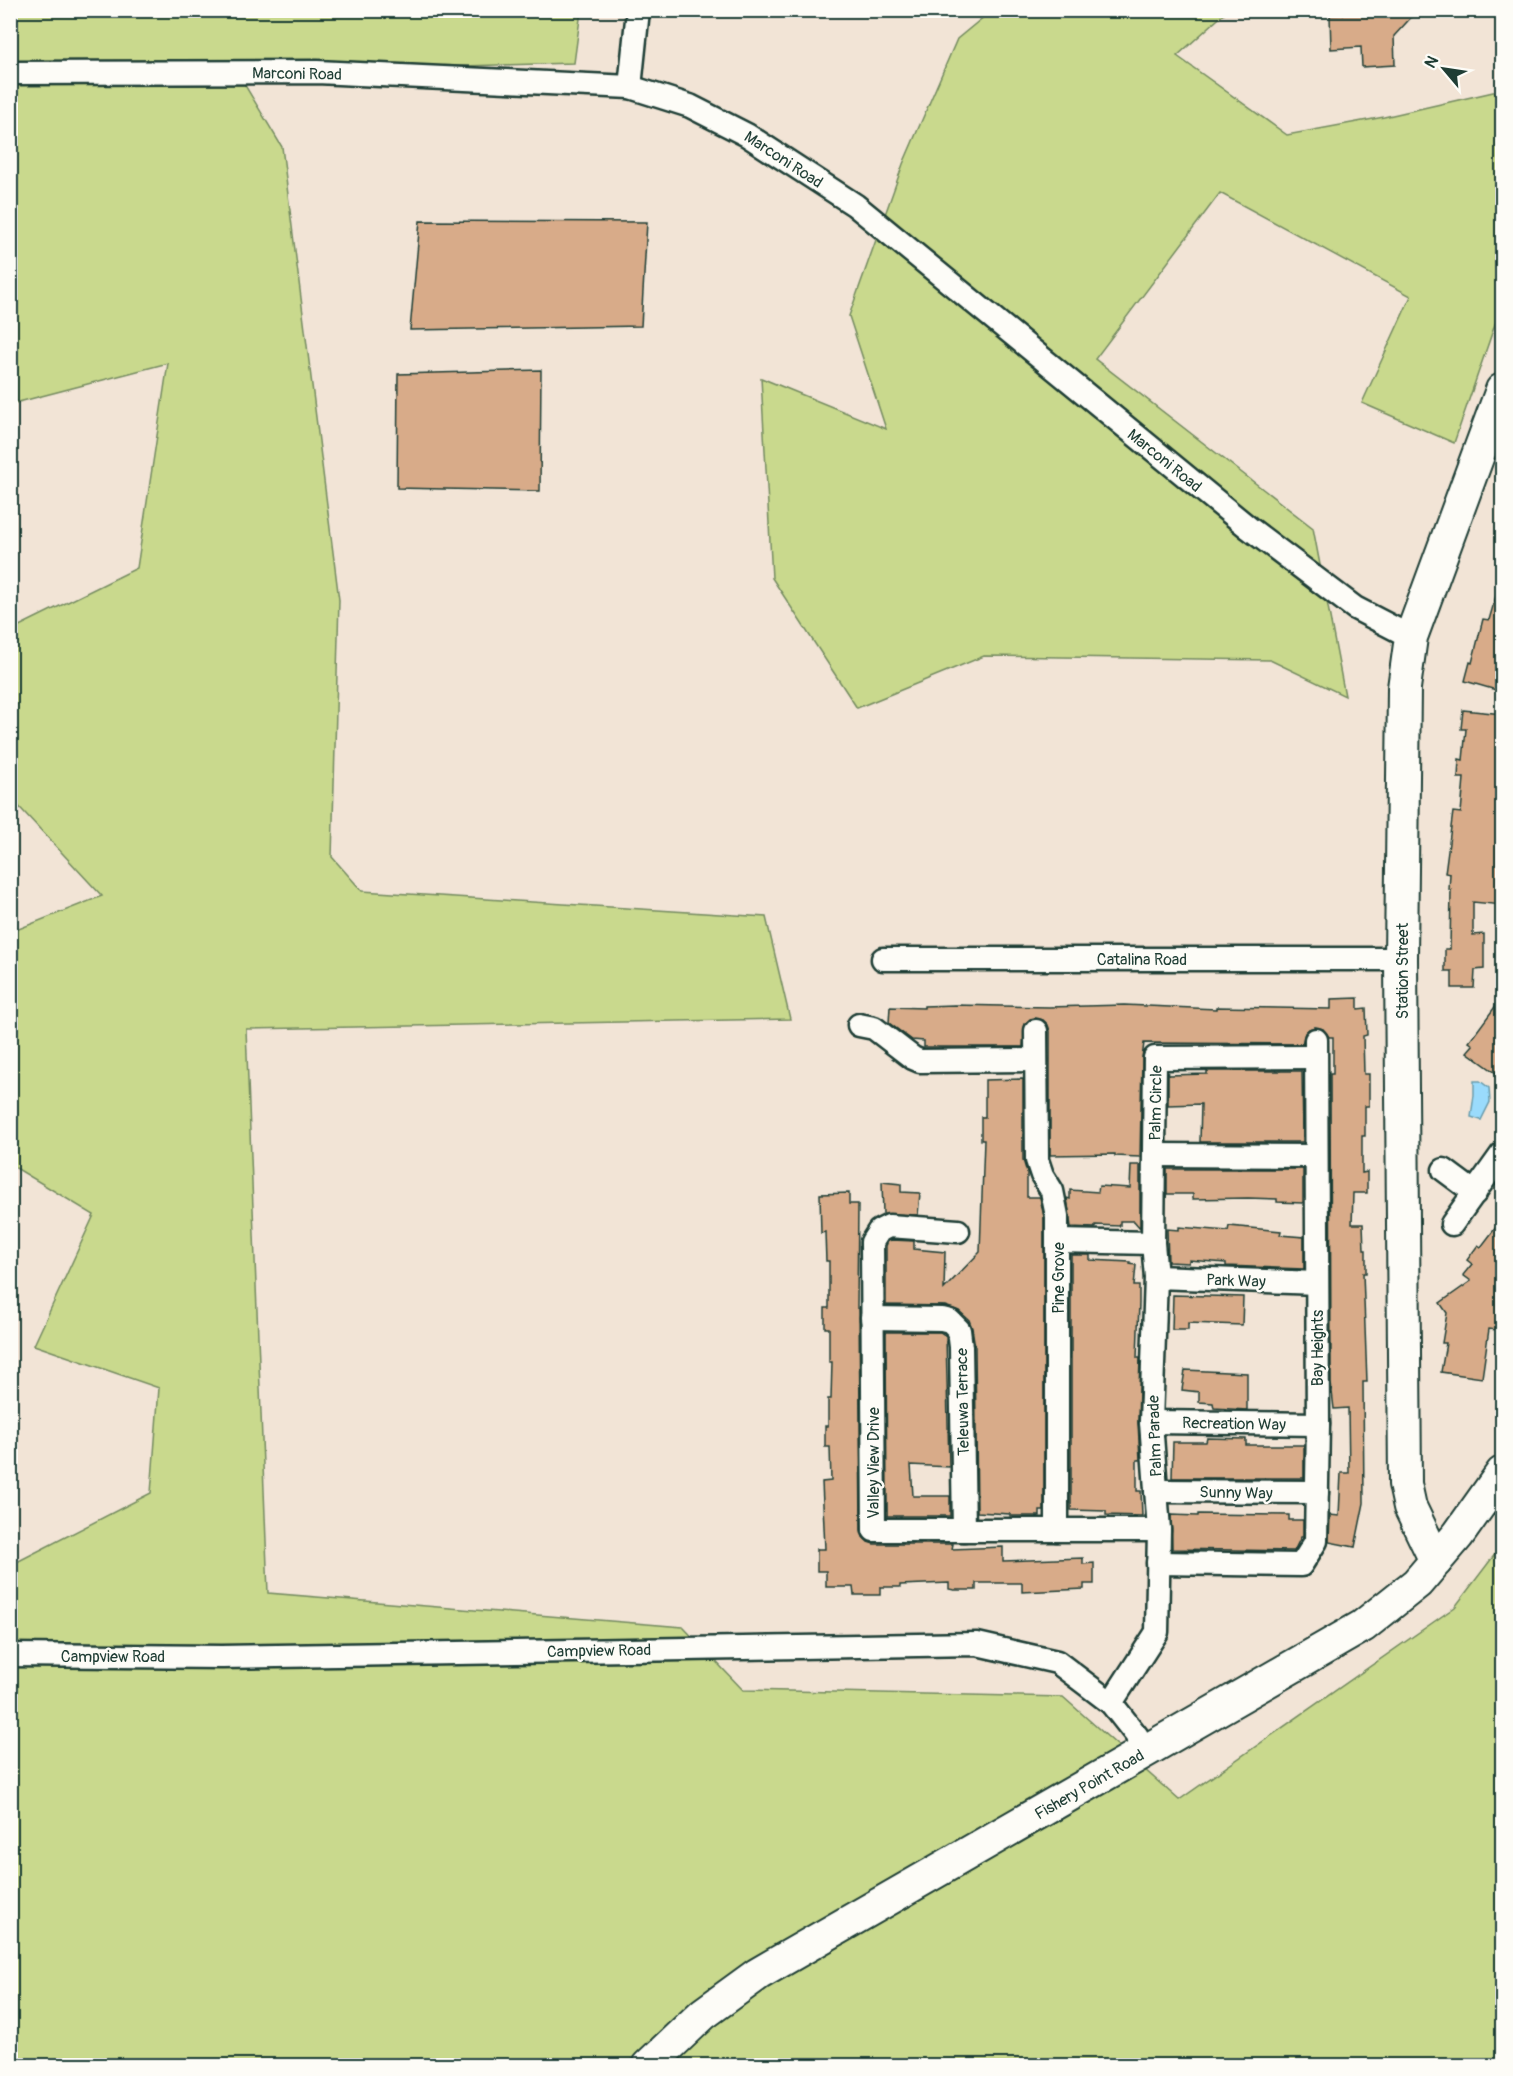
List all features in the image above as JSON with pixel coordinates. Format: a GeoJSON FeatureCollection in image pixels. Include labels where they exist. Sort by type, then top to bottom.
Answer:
{"type":"FeatureCollection","features":[{"type":"Feature","properties":{"kind":"street"},"geometry":{"type":"LineString","coordinates":[[624,10],[630,87]]}},
{"type":"Feature","properties":{"kind":"street"},"geometry":{"type":"LineString","coordinates":[[630,87],[638,10]]}},
{"type":"Feature","properties":{"kind":"street","name":"Marconi Road"},"geometry":{"type":"LineString","coordinates":[[10,73],[317,72],[630,87],[690,106],[747,135],[855,205],[1249,528],[1355,608],[1412,637]]}},
{"type":"Feature","properties":{"kind":"street","name":"Station Street"},"geometry":{"type":"LineString","coordinates":[[1436,1561],[1410,1507],[1405,1484],[1401,959],[1404,688],[1412,637],[1503,390]]}},
{"type":"Feature","properties":{"kind":"street","name":"Catalina Road"},"geometry":{"type":"LineString","coordinates":[[883,959],[1401,959]]}},
{"type":"Feature","properties":{"kind":"street"},"geometry":{"type":"LineString","coordinates":[[859,1025],[874,1028],[920,1061],[1036,1060]]}},
{"type":"Feature","properties":{"kind":"street","name":"Pine Grove"},"geometry":{"type":"LineString","coordinates":[[1036,1031],[1037,1160],[1041,1175],[1052,1191],[1057,1216],[1057,1530]]}},
{"type":"Feature","properties":{"kind":"street","name":"Palm Circle"},"geometry":{"type":"LineString","coordinates":[[1315,1049],[1315,1156],[1154,1155],[1155,1059],[1315,1049]]}},
{"type":"Feature","properties":{"kind":"street"},"geometry":{"type":"LineString","coordinates":[[1452,1224],[1503,1154]]}},
{"type":"Feature","properties":{"kind":"street","name":"Palm Parade"},"geometry":{"type":"LineString","coordinates":[[1111,1703],[1157,1632],[1159,1530],[1151,1422],[1156,1277],[1154,1155]]}},
{"type":"Feature","properties":{"kind":"street","name":"Bay Heights"},"geometry":{"type":"LineString","coordinates":[[1158,1563],[1301,1565],[1316,1540],[1318,1424],[1315,1156]]}},
{"type":"Feature","properties":{"kind":"street"},"geometry":{"type":"LineString","coordinates":[[1444,1170],[1475,1193]]}},
{"type":"Feature","properties":{"kind":"street","name":"Valley View Drive"},"geometry":{"type":"LineString","coordinates":[[958,1231],[889,1226],[879,1231],[872,1242],[874,1530],[1159,1530]]}},
{"type":"Feature","properties":{"kind":"street"},"geometry":{"type":"LineString","coordinates":[[1058,1241],[1154,1243]]}},
{"type":"Feature","properties":{"kind":"street","name":"Park Way"},"geometry":{"type":"LineString","coordinates":[[1156,1277],[1317,1283]]}},
{"type":"Feature","properties":{"kind":"street","name":"Teleuwa Terrace"},"geometry":{"type":"LineString","coordinates":[[872,1318],[942,1319],[954,1324],[960,1330],[964,1530]]}},
{"type":"Feature","properties":{"kind":"street","name":"Recreation Way"},"geometry":{"type":"LineString","coordinates":[[1151,1422],[1318,1424]]}},
{"type":"Feature","properties":{"kind":"street","name":"Fishery Point Road"},"geometry":{"type":"LineString","coordinates":[[648,2066],[703,2014],[758,1974],[1363,1626],[1411,1589],[1436,1561],[1503,1473]]}},
{"type":"Feature","properties":{"kind":"street","name":"Sunny Way"},"geometry":{"type":"LineString","coordinates":[[1156,1491],[1317,1492]]}},
{"type":"Feature","properties":{"kind":"street","name":"Campview Road"},"geometry":{"type":"LineString","coordinates":[[10,1655],[222,1657],[977,1644],[1057,1662],[1111,1703],[1137,1736],[1141,1754]]}},
{"type":"Feature","properties":{"kind":"green space"},"geometry":{"type":"Polygon","coordinates":[[[11,11],[581,11],[574,63],[237,72],[282,147],[339,600],[332,857],[362,891],[766,917],[790,1019],[246,1029],[268,1593],[683,1627],[743,1690],[1063,1697],[1179,1800],[1455,1607],[1502,1545],[1502,2065],[11,2065],[11,1565],[151,1493],[159,1388],[34,1345],[94,1215],[11,1165],[11,932],[102,896],[11,798],[11,630],[137,568],[168,363],[11,404],[11,11]]]}},
{"type":"Feature","properties":{"kind":"green space"},"geometry":{"type":"Polygon","coordinates":[[[991,11],[1227,11],[1177,56],[1287,135],[1384,117],[1502,90],[1502,304],[1454,443],[1362,403],[1411,296],[1220,193],[1095,359],[1313,528],[1345,696],[1270,660],[984,656],[857,708],[772,578],[761,378],[886,429],[849,316],[903,164],[957,39],[991,11]]]}},
{"type":"Feature","properties":{"kind":"water"},"geometry":{"type":"Polygon","coordinates":[[[1474,1081],[1480,1081],[1489,1088],[1490,1102],[1481,1120],[1471,1117],[1474,1081]]]}},
{"type":"Feature","properties":{"kind":"building"},"geometry":{"type":"Polygon","coordinates":[[[1371,10],[1418,10],[1394,36],[1395,65],[1362,67],[1361,47],[1331,49],[1330,15],[1368,13],[1371,10]]]}},
{"type":"Feature","properties":{"kind":"building"},"geometry":{"type":"Polygon","coordinates":[[[420,221],[647,222],[641,326],[410,330],[420,221]]]}},
{"type":"Feature","properties":{"kind":"building"},"geometry":{"type":"Polygon","coordinates":[[[541,370],[540,491],[397,488],[398,374],[541,370]]]}},
{"type":"Feature","properties":{"kind":"building"},"geometry":{"type":"Polygon","coordinates":[[[1498,589],[1503,590],[1503,692],[1465,681],[1483,619],[1489,620],[1498,589]]]}},
{"type":"Feature","properties":{"kind":"building"},"geometry":{"type":"Polygon","coordinates":[[[1463,710],[1503,714],[1503,905],[1473,902],[1473,935],[1484,934],[1484,969],[1475,970],[1474,988],[1452,988],[1452,971],[1445,971],[1445,949],[1450,949],[1451,890],[1449,890],[1450,874],[1445,873],[1453,812],[1461,813],[1464,778],[1458,778],[1459,759],[1463,760],[1466,729],[1461,729],[1463,710]]]}},
{"type":"Feature","properties":{"kind":"building"},"geometry":{"type":"Polygon","coordinates":[[[1503,996],[1503,1078],[1467,1052],[1473,1045],[1469,1042],[1503,996]]]}},
{"type":"Feature","properties":{"kind":"building"},"geometry":{"type":"Polygon","coordinates":[[[1358,998],[1358,1009],[1366,1008],[1367,1035],[1363,1036],[1364,1074],[1369,1074],[1369,1106],[1365,1106],[1365,1136],[1362,1136],[1362,1173],[1367,1172],[1367,1193],[1353,1193],[1352,1224],[1363,1224],[1364,1250],[1366,1250],[1366,1273],[1363,1273],[1367,1382],[1363,1382],[1364,1503],[1355,1547],[1329,1542],[1330,1515],[1339,1516],[1341,1473],[1349,1473],[1348,1408],[1334,1409],[1331,1383],[1330,1074],[1333,1074],[1333,1037],[1329,1037],[1323,1029],[1315,1027],[1305,1033],[1302,1044],[1144,1043],[1140,1157],[1115,1156],[1115,1154],[1050,1155],[1050,1031],[1043,1020],[1030,1019],[1025,1024],[1023,1047],[924,1047],[924,1041],[912,1040],[889,1023],[890,1007],[1124,1005],[1216,1009],[1216,1007],[1331,1009],[1331,999],[1358,998]]]}},
{"type":"Feature","properties":{"kind":"building"},"geometry":{"type":"Polygon","coordinates":[[[1207,1071],[1302,1071],[1303,1142],[1200,1142],[1201,1104],[1168,1105],[1168,1075],[1207,1074],[1207,1071]]]}},
{"type":"Feature","properties":{"kind":"building"},"geometry":{"type":"Polygon","coordinates":[[[1023,1079],[1023,1160],[1027,1173],[1027,1197],[1040,1197],[1044,1217],[1044,1511],[1040,1511],[1040,1516],[1010,1516],[1010,1514],[977,1512],[975,1347],[969,1320],[959,1311],[945,1306],[886,1305],[886,1246],[888,1241],[914,1241],[914,1249],[945,1252],[944,1289],[980,1252],[984,1140],[981,1140],[981,1117],[985,1117],[985,1080],[1023,1079]]]}},
{"type":"Feature","properties":{"kind":"building"},"geometry":{"type":"Polygon","coordinates":[[[1131,1165],[1140,1165],[1140,1228],[1134,1221],[1120,1221],[1120,1226],[1071,1227],[1067,1198],[1070,1199],[1070,1190],[1098,1192],[1099,1186],[1130,1188],[1131,1165]]]}},
{"type":"Feature","properties":{"kind":"building"},"geometry":{"type":"Polygon","coordinates":[[[1167,1169],[1303,1169],[1303,1203],[1277,1202],[1277,1199],[1193,1199],[1193,1194],[1167,1194],[1167,1169]]]}},
{"type":"Feature","properties":{"kind":"building"},"geometry":{"type":"Polygon","coordinates":[[[882,1182],[901,1184],[901,1192],[920,1193],[918,1215],[883,1214],[882,1182]]]}},
{"type":"Feature","properties":{"kind":"building"},"geometry":{"type":"Polygon","coordinates":[[[849,1193],[849,1204],[858,1204],[857,1308],[859,1308],[861,1530],[863,1537],[874,1544],[953,1544],[952,1549],[1003,1547],[1003,1561],[1083,1558],[1083,1564],[1094,1563],[1094,1584],[1084,1584],[1084,1589],[1022,1592],[1022,1583],[976,1583],[976,1590],[949,1589],[949,1583],[900,1585],[900,1587],[880,1587],[880,1595],[854,1595],[853,1587],[826,1587],[826,1571],[817,1571],[817,1549],[825,1549],[822,1482],[831,1481],[830,1447],[825,1447],[825,1426],[828,1426],[828,1399],[831,1399],[832,1362],[829,1362],[829,1328],[825,1328],[825,1308],[829,1308],[829,1261],[826,1261],[825,1232],[821,1233],[820,1194],[849,1193]]]}},
{"type":"Feature","properties":{"kind":"building"},"geometry":{"type":"Polygon","coordinates":[[[1503,1218],[1503,1293],[1497,1330],[1489,1329],[1482,1378],[1441,1372],[1446,1343],[1442,1343],[1447,1313],[1440,1303],[1471,1281],[1463,1275],[1472,1264],[1467,1260],[1478,1245],[1481,1247],[1503,1218]]]}},
{"type":"Feature","properties":{"kind":"building"},"geometry":{"type":"Polygon","coordinates":[[[1229,1226],[1281,1231],[1280,1235],[1304,1237],[1304,1269],[1226,1266],[1226,1263],[1189,1260],[1189,1263],[1168,1262],[1167,1229],[1179,1230],[1179,1227],[1228,1231],[1229,1226]]]}},
{"type":"Feature","properties":{"kind":"building"},"geometry":{"type":"Polygon","coordinates":[[[1071,1255],[1090,1255],[1090,1260],[1130,1262],[1136,1265],[1134,1286],[1139,1286],[1137,1358],[1140,1358],[1138,1422],[1140,1460],[1137,1460],[1137,1491],[1141,1491],[1142,1516],[1106,1515],[1106,1511],[1071,1510],[1071,1255]]]}},
{"type":"Feature","properties":{"kind":"building"},"geometry":{"type":"Polygon","coordinates":[[[1173,1295],[1243,1297],[1242,1325],[1188,1323],[1188,1330],[1172,1330],[1173,1295]]]}},
{"type":"Feature","properties":{"kind":"building"},"geometry":{"type":"Polygon","coordinates":[[[886,1332],[940,1332],[946,1336],[949,1467],[911,1465],[913,1496],[950,1496],[950,1516],[887,1516],[886,1332]]]}},
{"type":"Feature","properties":{"kind":"building"},"geometry":{"type":"Polygon","coordinates":[[[1185,1370],[1247,1373],[1247,1410],[1214,1408],[1213,1403],[1199,1402],[1199,1392],[1182,1390],[1185,1370]]]}},
{"type":"Feature","properties":{"kind":"building"},"geometry":{"type":"Polygon","coordinates":[[[1207,1438],[1246,1439],[1246,1445],[1304,1445],[1304,1478],[1172,1478],[1173,1442],[1206,1442],[1207,1438]]]}},
{"type":"Feature","properties":{"kind":"building"},"geometry":{"type":"Polygon","coordinates":[[[1198,1514],[1289,1515],[1289,1520],[1303,1520],[1303,1537],[1294,1551],[1172,1549],[1171,1515],[1198,1516],[1198,1514]]]}}]}
